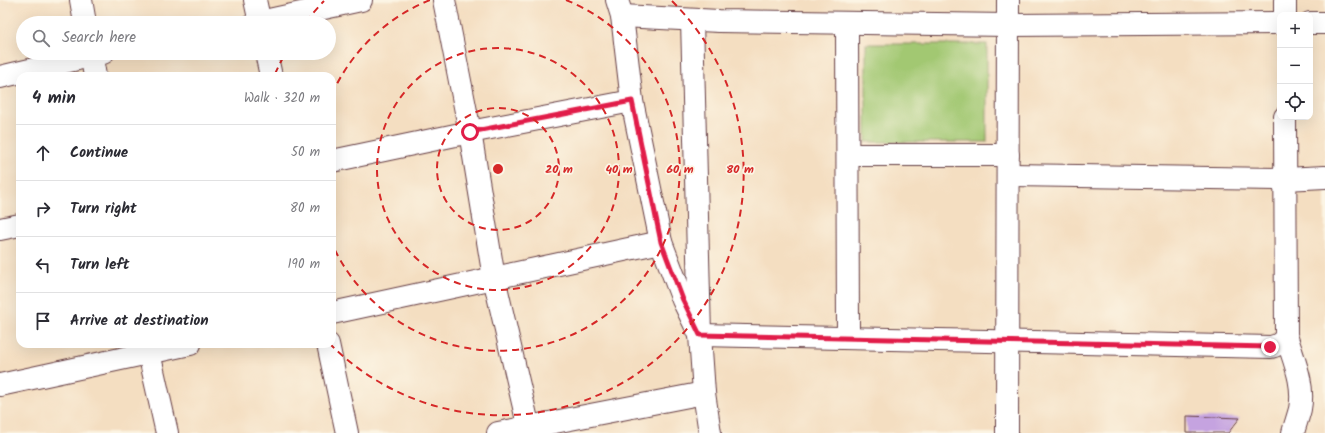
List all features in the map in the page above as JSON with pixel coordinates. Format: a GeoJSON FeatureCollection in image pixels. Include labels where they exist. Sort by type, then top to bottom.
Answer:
{"type":"FeatureCollection","features":[{"type":"Feature","properties":{"kind":"street"},"geometry":{"type":"LineString","coordinates":[[81,0],[84,16]]}},
{"type":"Feature","properties":{"kind":"street"},"geometry":{"type":"LineString","coordinates":[[255,0],[257,16]]}},
{"type":"Feature","properties":{"kind":"street"},"geometry":{"type":"LineString","coordinates":[[289,16],[361,0]]}},
{"type":"Feature","properties":{"kind":"street"},"geometry":{"type":"LineString","coordinates":[[444,0],[470,132],[494,278],[529,430]]}},
{"type":"Feature","properties":{"kind":"street"},"geometry":{"type":"LineString","coordinates":[[1007,433],[1008,0]]}},
{"type":"Feature","properties":{"kind":"street"},"geometry":{"type":"LineString","coordinates":[[1285,0],[1285,12]]}},
{"type":"Feature","properties":{"kind":"street"},"geometry":{"type":"LineString","coordinates":[[700,335],[683,300],[661,242],[632,101],[620,8],[692,20],[719,22],[1008,25],[1277,23]]}},
{"type":"Feature","properties":{"kind":"street"},"geometry":{"type":"LineString","coordinates":[[692,20],[700,335],[704,394],[710,433]]}},
{"type":"Feature","properties":{"kind":"street"},"geometry":{"type":"LineString","coordinates":[[847,23],[848,338]]}},
{"type":"Feature","properties":{"kind":"street"},"geometry":{"type":"LineString","coordinates":[[1313,23],[1325,23]]}},
{"type":"Feature","properties":{"kind":"street"},"geometry":{"type":"LineString","coordinates":[[26,72],[90,60]]}},
{"type":"Feature","properties":{"kind":"street"},"geometry":{"type":"LineString","coordinates":[[268,60],[270,72]]}},
{"type":"Feature","properties":{"kind":"street"},"geometry":{"type":"LineString","coordinates":[[0,77],[16,74]]}},
{"type":"Feature","properties":{"kind":"street"},"geometry":{"type":"LineString","coordinates":[[336,160],[470,132],[632,101]]}},
{"type":"Feature","properties":{"kind":"street"},"geometry":{"type":"LineString","coordinates":[[1285,120],[1286,335],[1296,363],[1300,383],[1300,407],[1293,433]]}},
{"type":"Feature","properties":{"kind":"street"},"geometry":{"type":"LineString","coordinates":[[848,155],[1008,165],[1285,178],[1325,177]]}},
{"type":"Feature","properties":{"kind":"street"},"geometry":{"type":"LineString","coordinates":[[0,229],[16,226]]}},
{"type":"Feature","properties":{"kind":"street"},"geometry":{"type":"LineString","coordinates":[[336,312],[661,242]]}},
{"type":"Feature","properties":{"kind":"street"},"geometry":{"type":"LineString","coordinates":[[700,335],[1270,347],[1277,346],[1282,343],[1286,335]]}},
{"type":"Feature","properties":{"kind":"street"},"geometry":{"type":"LineString","coordinates":[[0,385],[148,348],[167,433]]}},
{"type":"Feature","properties":{"kind":"street"},"geometry":{"type":"LineString","coordinates":[[329,348],[347,433]]}},
{"type":"Feature","properties":{"kind":"street"},"geometry":{"type":"LineString","coordinates":[[498,433],[529,430],[704,394]]}},
{"type":"Feature","properties":{"kind":"green space"},"geometry":{"type":"Polygon","coordinates":[[[866,44],[987,44],[987,142],[866,142],[866,44]]]}},
{"type":"Feature","properties":{"kind":"building"},"geometry":{"type":"Polygon","coordinates":[[[1187,416],[1240,418],[1228,433],[1187,433],[1187,416]]]}},
{"type":"Feature","properties":{"kind":"route"},"geometry":{"type":"LineString","coordinates":[[470,132],[632,101],[661,242],[683,300],[700,335],[1270,347]]}}]}
